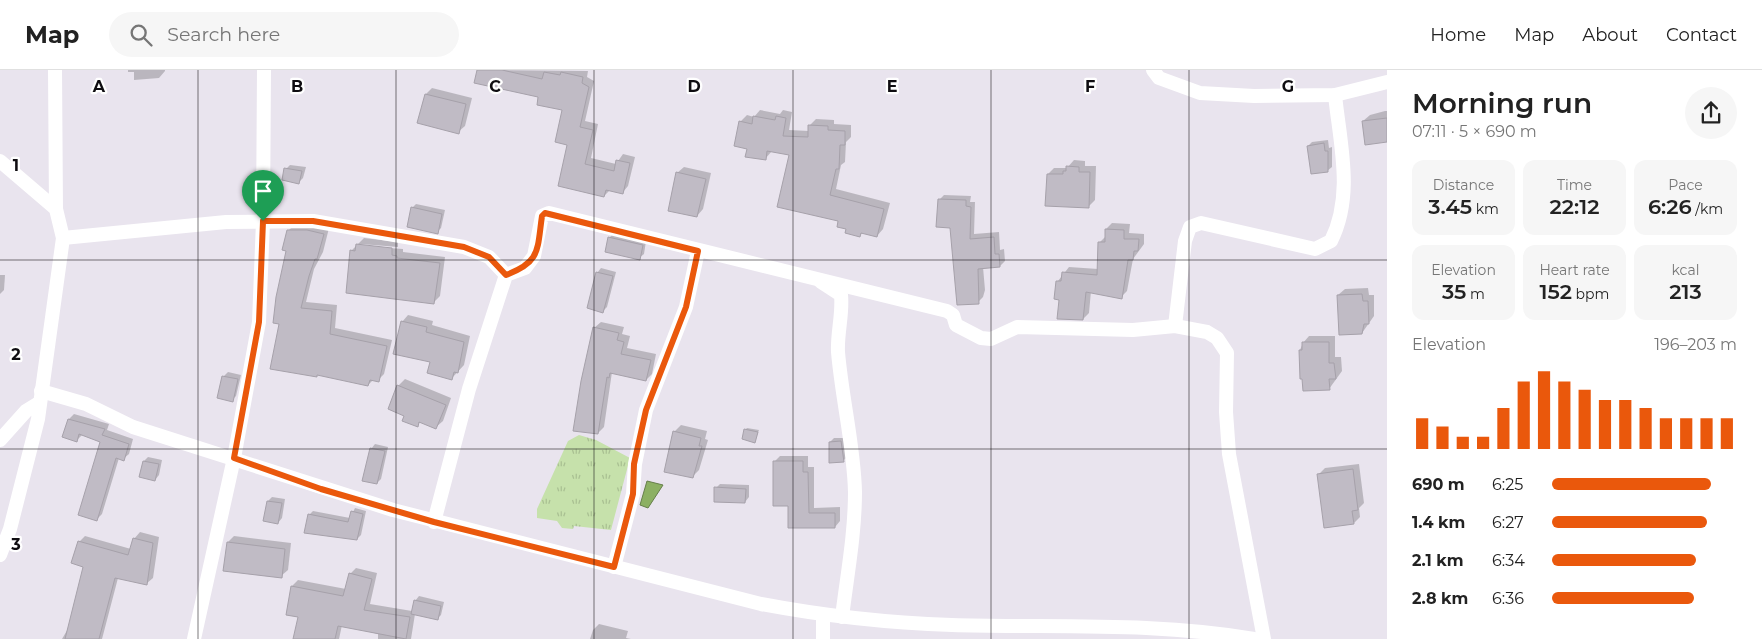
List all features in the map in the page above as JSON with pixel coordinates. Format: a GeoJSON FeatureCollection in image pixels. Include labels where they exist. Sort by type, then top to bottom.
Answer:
{"type":"FeatureCollection","features":[{"type":"Feature","properties":{"kind":"street"},"geometry":{"type":"LineString","coordinates":[[0,555],[10,529],[38,419],[63,238],[56,209],[55,70]]}},
{"type":"Feature","properties":{"kind":"street"},"geometry":{"type":"LineString","coordinates":[[194,639],[234,458],[259,322],[263,221],[264,70]]}},
{"type":"Feature","properties":{"kind":"street"},"geometry":{"type":"LineString","coordinates":[[1153,70],[1159,78],[1200,93],[1254,96],[1335,95],[1387,82]]}},
{"type":"Feature","properties":{"kind":"street"},"geometry":{"type":"LineString","coordinates":[[1174,326],[1184,241],[1190,227],[1201,223],[1315,249],[1332,242],[1343,210],[1345,186],[1335,95]]}},
{"type":"Feature","properties":{"kind":"street"},"geometry":{"type":"LineString","coordinates":[[0,161],[56,209]]}},
{"type":"Feature","properties":{"kind":"street"},"geometry":{"type":"LineString","coordinates":[[506,275],[525,268],[534,256],[542,216],[545,213],[698,251],[812,276],[948,311],[954,315],[956,325],[981,338],[999,337],[1017,327],[1133,330],[1174,326],[1207,332],[1217,338],[1227,353],[1226,412],[1229,454],[1264,639]]}},
{"type":"Feature","properties":{"kind":"street"},"geometry":{"type":"LineString","coordinates":[[63,238],[192,225],[263,221],[313,221],[464,247],[489,257],[506,275]]}},
{"type":"Feature","properties":{"kind":"street"},"geometry":{"type":"LineString","coordinates":[[614,567],[633,494],[634,464],[646,410],[686,307],[698,251]]}},
{"type":"Feature","properties":{"kind":"street"},"geometry":{"type":"LineString","coordinates":[[434,522],[469,389],[506,275]]}},
{"type":"Feature","properties":{"kind":"street"},"geometry":{"type":"LineString","coordinates":[[812,276],[842,295],[843,311],[838,350],[855,493],[852,543],[842,617]]}},
{"type":"Feature","properties":{"kind":"street"},"geometry":{"type":"LineString","coordinates":[[40,397],[86,404],[133,427],[234,458],[321,489],[434,522],[705,591],[823,616],[950,625],[1171,628],[1254,639]]}},
{"type":"Feature","properties":{"kind":"street"},"geometry":{"type":"LineString","coordinates":[[0,440],[40,397]]}},
{"type":"Feature","properties":{"kind":"street"},"geometry":{"type":"LineString","coordinates":[[823,616],[823,639]]}},
{"type":"Feature","properties":{"kind":"green space"},"geometry":{"type":"Polygon","coordinates":[[[579,435],[596,440],[630,458],[611,530],[574,526],[573,529],[562,528],[557,521],[537,518],[537,509],[568,441],[579,435]]]}},
{"type":"Feature","properties":{"kind":"shaded area"},"geometry":{"type":"Polygon","coordinates":[[[647,481],[663,485],[648,508],[640,505],[647,481]]]}},
{"type":"Feature","properties":{"kind":"building"},"geometry":{"type":"Polygon","coordinates":[[[477,70],[502,70],[542,79],[544,72],[560,75],[561,72],[583,77],[582,83],[589,87],[580,127],[593,130],[585,164],[614,171],[616,160],[630,163],[623,194],[606,190],[604,197],[558,186],[567,145],[555,142],[562,110],[537,105],[538,97],[474,83],[477,70]]]}},
{"type":"Feature","properties":{"kind":"building"},"geometry":{"type":"Polygon","coordinates":[[[425,94],[466,104],[459,134],[417,123],[425,94]]]}},
{"type":"Feature","properties":{"kind":"building"},"geometry":{"type":"Polygon","coordinates":[[[753,116],[775,120],[776,116],[786,118],[783,136],[808,137],[808,125],[828,126],[828,130],[845,131],[845,145],[840,145],[839,169],[836,169],[830,195],[884,209],[877,237],[861,233],[860,237],[845,233],[846,229],[837,227],[838,221],[777,207],[789,155],[767,151],[766,160],[745,157],[747,149],[734,146],[739,121],[752,124],[753,116]]]}},
{"type":"Feature","properties":{"kind":"building"},"geometry":{"type":"Polygon","coordinates":[[[1387,118],[1387,142],[1365,145],[1362,121],[1387,118]]]}},
{"type":"Feature","properties":{"kind":"building"},"geometry":{"type":"Polygon","coordinates":[[[1324,143],[1325,151],[1328,151],[1328,172],[1311,174],[1307,146],[1324,143]]]}},
{"type":"Feature","properties":{"kind":"building"},"geometry":{"type":"Polygon","coordinates":[[[1066,166],[1079,167],[1079,172],[1090,172],[1089,208],[1045,206],[1047,174],[1063,174],[1063,171],[1066,171],[1066,166]]]}},
{"type":"Feature","properties":{"kind":"building"},"geometry":{"type":"Polygon","coordinates":[[[284,168],[302,171],[299,184],[282,180],[284,168]]]}},
{"type":"Feature","properties":{"kind":"building"},"geometry":{"type":"Polygon","coordinates":[[[676,172],[706,179],[697,217],[668,211],[676,172]]]}},
{"type":"Feature","properties":{"kind":"building"},"geometry":{"type":"Polygon","coordinates":[[[938,199],[966,200],[966,206],[971,207],[970,239],[994,237],[995,254],[999,254],[1000,267],[978,269],[979,304],[957,305],[950,228],[936,227],[938,199]]]}},
{"type":"Feature","properties":{"kind":"building"},"geometry":{"type":"Polygon","coordinates":[[[411,207],[442,214],[438,234],[407,227],[411,207]]]}},
{"type":"Feature","properties":{"kind":"building"},"geometry":{"type":"Polygon","coordinates":[[[1105,229],[1124,230],[1124,239],[1139,239],[1138,251],[1134,251],[1133,260],[1128,260],[1122,299],[1086,292],[1083,320],[1057,319],[1059,300],[1054,299],[1056,281],[1061,281],[1062,272],[1097,275],[1098,242],[1105,242],[1105,229]]]}},
{"type":"Feature","properties":{"kind":"building"},"geometry":{"type":"Polygon","coordinates":[[[287,230],[307,230],[324,234],[317,259],[315,259],[309,276],[301,308],[332,311],[330,334],[387,346],[379,382],[370,380],[368,386],[317,375],[317,377],[270,369],[279,324],[273,323],[276,297],[286,251],[282,250],[287,230]]]}},
{"type":"Feature","properties":{"kind":"building"},"geometry":{"type":"Polygon","coordinates":[[[608,237],[643,245],[640,260],[605,252],[608,237]]]}},
{"type":"Feature","properties":{"kind":"building"},"geometry":{"type":"Polygon","coordinates":[[[356,244],[392,248],[392,255],[397,256],[397,258],[440,263],[434,304],[346,293],[350,250],[355,251],[356,244]]]}},
{"type":"Feature","properties":{"kind":"building"},"geometry":{"type":"Polygon","coordinates":[[[596,272],[613,276],[603,313],[587,308],[596,272]]]}},
{"type":"Feature","properties":{"kind":"building"},"geometry":{"type":"Polygon","coordinates":[[[1362,294],[1363,301],[1368,301],[1369,324],[1364,324],[1362,334],[1339,335],[1337,295],[1362,294]]]}},
{"type":"Feature","properties":{"kind":"building"},"geometry":{"type":"Polygon","coordinates":[[[401,321],[427,327],[426,332],[464,342],[458,373],[454,372],[452,380],[427,373],[430,362],[393,354],[401,321]]]}},
{"type":"Feature","properties":{"kind":"building"},"geometry":{"type":"Polygon","coordinates":[[[593,327],[619,333],[617,340],[624,342],[621,354],[651,360],[646,381],[610,373],[609,378],[607,377],[598,434],[573,431],[581,381],[593,327]]]}},
{"type":"Feature","properties":{"kind":"building"},"geometry":{"type":"Polygon","coordinates":[[[1302,342],[1329,342],[1329,363],[1334,363],[1336,379],[1329,379],[1330,390],[1303,391],[1302,379],[1300,379],[1299,350],[1302,350],[1302,342]]]}},
{"type":"Feature","properties":{"kind":"building"},"geometry":{"type":"Polygon","coordinates":[[[222,376],[238,379],[233,402],[217,398],[222,376]]]}},
{"type":"Feature","properties":{"kind":"building"},"geometry":{"type":"Polygon","coordinates":[[[397,385],[446,405],[436,429],[419,422],[418,427],[402,421],[404,416],[388,409],[397,385]]]}},
{"type":"Feature","properties":{"kind":"building"},"geometry":{"type":"Polygon","coordinates":[[[68,419],[105,429],[102,435],[129,444],[124,461],[116,458],[97,521],[78,515],[100,442],[79,434],[77,442],[62,437],[68,419]]]}},
{"type":"Feature","properties":{"kind":"building"},"geometry":{"type":"Polygon","coordinates":[[[744,429],[758,432],[755,443],[742,439],[744,429]]]}},
{"type":"Feature","properties":{"kind":"building"},"geometry":{"type":"Polygon","coordinates":[[[673,431],[701,438],[699,446],[702,446],[693,478],[664,472],[673,431]]]}},
{"type":"Feature","properties":{"kind":"building"},"geometry":{"type":"Polygon","coordinates":[[[841,441],[844,462],[829,463],[829,442],[841,441]]]}},
{"type":"Feature","properties":{"kind":"building"},"geometry":{"type":"Polygon","coordinates":[[[370,448],[385,451],[377,484],[362,481],[370,448]]]}},
{"type":"Feature","properties":{"kind":"building"},"geometry":{"type":"Polygon","coordinates":[[[143,461],[159,464],[155,481],[139,477],[143,461]]]}},
{"type":"Feature","properties":{"kind":"building"},"geometry":{"type":"Polygon","coordinates":[[[773,461],[803,461],[803,472],[808,472],[809,513],[835,513],[835,528],[788,528],[788,506],[773,506],[773,461]]]}},
{"type":"Feature","properties":{"kind":"building"},"geometry":{"type":"Polygon","coordinates":[[[1353,469],[1358,510],[1352,511],[1354,524],[1324,528],[1317,474],[1353,469]]]}},
{"type":"Feature","properties":{"kind":"building"},"geometry":{"type":"Polygon","coordinates":[[[714,487],[746,489],[745,503],[714,502],[714,487]]]}},
{"type":"Feature","properties":{"kind":"building"},"geometry":{"type":"Polygon","coordinates":[[[267,501],[282,503],[278,524],[263,521],[267,501]]]}},
{"type":"Feature","properties":{"kind":"building"},"geometry":{"type":"Polygon","coordinates":[[[351,511],[363,514],[357,540],[304,533],[308,514],[348,522],[351,511]]]}},
{"type":"Feature","properties":{"kind":"building"},"geometry":{"type":"Polygon","coordinates":[[[133,538],[153,543],[147,585],[115,578],[99,639],[65,639],[83,567],[71,563],[78,541],[128,555],[133,538]]]}},
{"type":"Feature","properties":{"kind":"building"},"geometry":{"type":"Polygon","coordinates":[[[227,542],[285,549],[282,578],[223,571],[227,542]]]}},
{"type":"Feature","properties":{"kind":"building"},"geometry":{"type":"Polygon","coordinates":[[[349,573],[372,579],[364,610],[410,617],[406,639],[338,626],[335,639],[293,639],[298,617],[286,615],[291,586],[343,596],[349,573]]]}},
{"type":"Feature","properties":{"kind":"building"},"geometry":{"type":"Polygon","coordinates":[[[414,600],[441,606],[438,620],[411,614],[414,600]]]}},
{"type":"Feature","properties":{"kind":"route"},"geometry":{"type":"LineString","coordinates":[[545,213],[698,251],[686,307],[646,410],[638,440],[634,464],[633,494],[614,567],[434,522],[321,489],[234,458],[259,322],[263,221],[313,221],[464,247],[489,257],[506,275],[525,268],[531,261],[537,249],[542,216],[545,213]]}}]}
